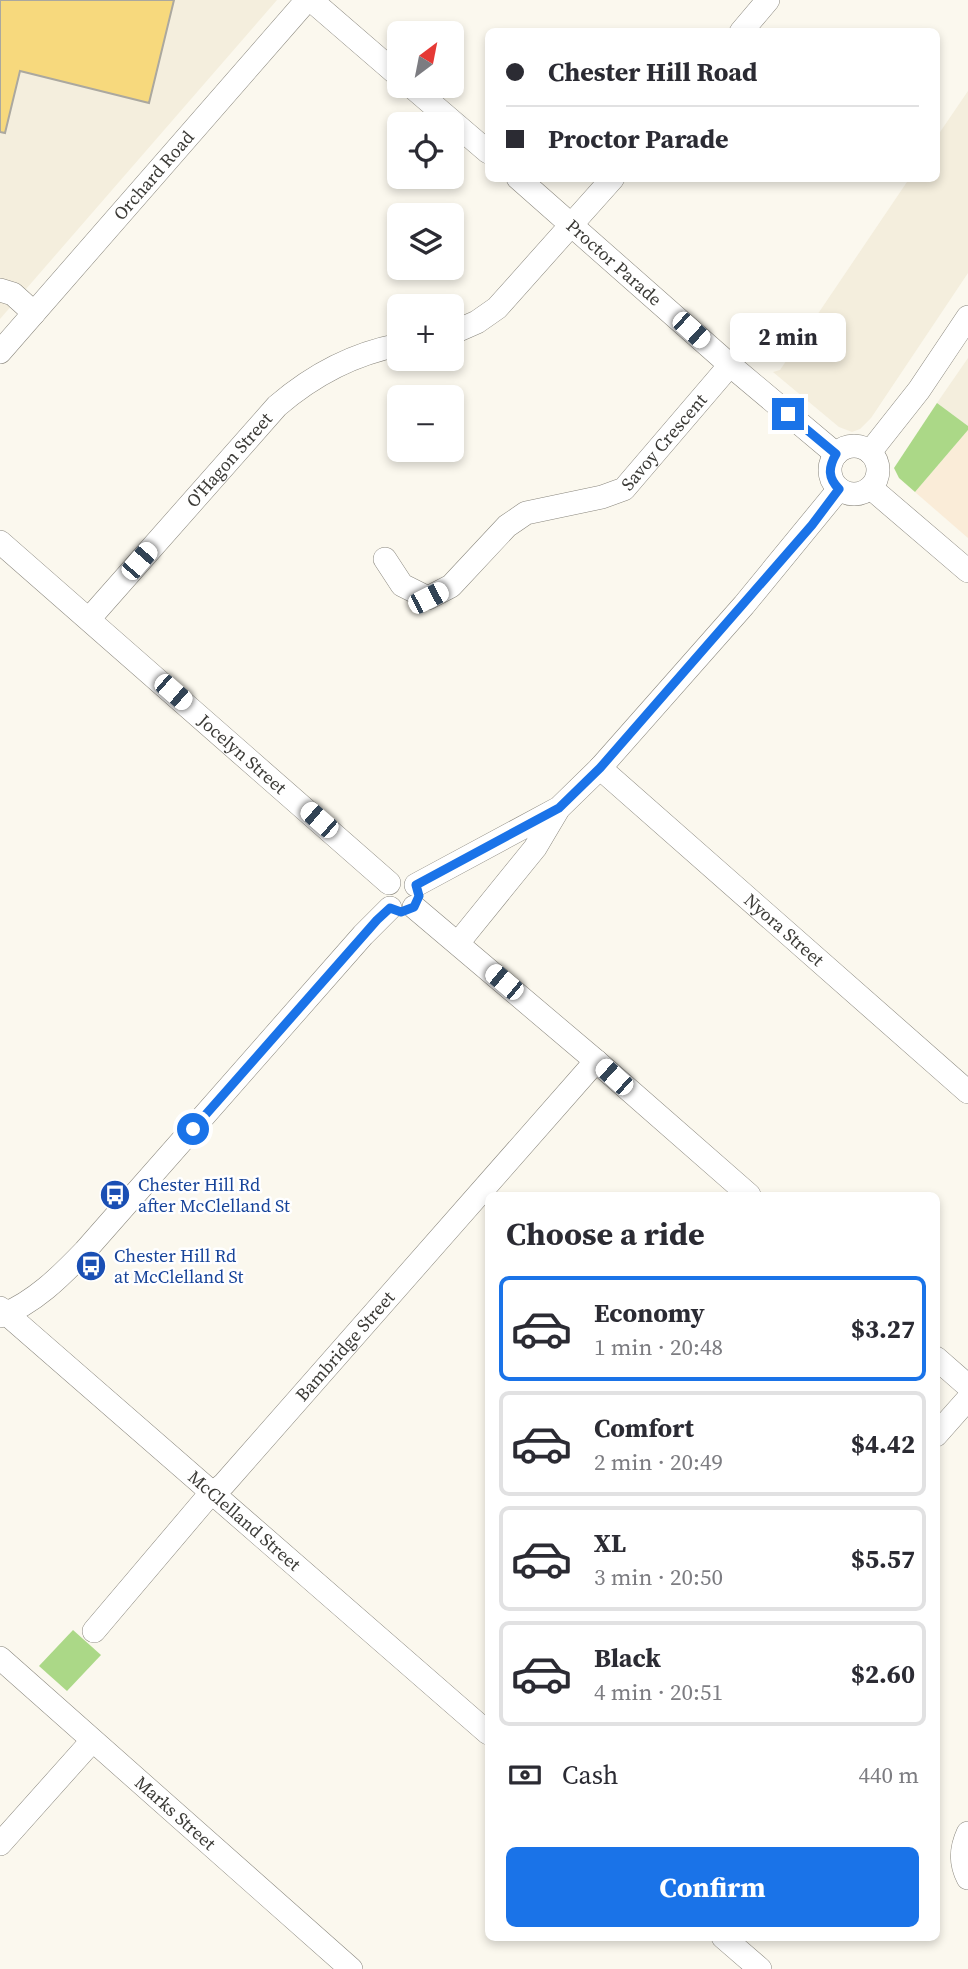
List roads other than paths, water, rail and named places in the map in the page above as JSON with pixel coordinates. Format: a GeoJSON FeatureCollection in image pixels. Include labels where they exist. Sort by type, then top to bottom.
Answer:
{"type":"FeatureCollection","features":[{"type":"Feature","properties":{"kind":"street"},"geometry":{"type":"LineString","coordinates":[[309,0],[387,65]]}},
{"type":"Feature","properties":{"kind":"street","name":"Orchard Road"},"geometry":{"type":"LineString","coordinates":[[0,352],[309,0]]}},
{"type":"Feature","properties":{"kind":"street"},"geometry":{"type":"LineString","coordinates":[[744,28],[768,0]]}},
{"type":"Feature","properties":{"kind":"street"},"geometry":{"type":"LineString","coordinates":[[425,98],[485,149]]}},
{"type":"Feature","properties":{"kind":"street","name":"Proctor Parade"},"geometry":{"type":"LineString","coordinates":[[523,182],[730,365],[836,454]]}},
{"type":"Feature","properties":{"kind":"street"},"geometry":{"type":"LineString","coordinates":[[464,328],[497,308],[609,182]]}},
{"type":"Feature","properties":{"kind":"street"},"geometry":{"type":"LineString","coordinates":[[0,290],[13,294],[34,313]]}},
{"type":"Feature","properties":{"kind":"street"},"geometry":{"type":"LineString","coordinates":[[870,452],[919,390],[968,317]]}},
{"type":"Feature","properties":{"kind":"street","name":"O'Hagon Street"},"geometry":{"type":"LineString","coordinates":[[89,618],[276,406],[299,387],[332,368],[366,353],[387,348]]}},
{"type":"Feature","properties":{"kind":"street","name":"Savoy Crescent"},"geometry":{"type":"LineString","coordinates":[[385,559],[402,585],[428,598],[451,586],[507,526],[526,513],[602,497],[624,489],[730,365]]}},
{"type":"Feature","properties":{"kind":"street"},"geometry":{"type":"LineString","coordinates":[[855,446],[870,452],[875,458],[879,474],[871,488],[858,495],[851,495],[839,489],[830,470],[836,454],[847,447],[855,446]]}},
{"type":"Feature","properties":{"kind":"street"},"geometry":{"type":"LineString","coordinates":[[871,488],[968,571]]}},
{"type":"Feature","properties":{"kind":"street"},"geometry":{"type":"LineString","coordinates":[[746,1192],[458,943],[415,896],[410,880],[395,878],[389,883],[384,896],[390,908],[401,912],[415,896],[559,808],[600,768],[744,605],[839,489]]}},
{"type":"Feature","properties":{"kind":"street","name":"Jocelyn Street"},"geometry":{"type":"LineString","coordinates":[[0,542],[389,883]]}},
{"type":"Feature","properties":{"kind":"street","name":"Nyora Street"},"geometry":{"type":"LineString","coordinates":[[600,768],[968,1092]]}},
{"type":"Feature","properties":{"kind":"street"},"geometry":{"type":"LineString","coordinates":[[458,943],[535,848],[559,808]]}},
{"type":"Feature","properties":{"kind":"street"},"geometry":{"type":"LineString","coordinates":[[2,1312],[47,1289],[85,1251],[363,935],[390,908]]}},
{"type":"Feature","properties":{"kind":"street","name":"Bambridge Street"},"geometry":{"type":"LineString","coordinates":[[94,1631],[596,1061]]}},
{"type":"Feature","properties":{"kind":"street","name":"McClelland Street"},"geometry":{"type":"LineString","coordinates":[[2,1312],[485,1730]]}},
{"type":"Feature","properties":{"kind":"street"},"geometry":{"type":"LineString","coordinates":[[940,1362],[968,1386]]}},
{"type":"Feature","properties":{"kind":"street"},"geometry":{"type":"LineString","coordinates":[[940,1430],[968,1399]]}},
{"type":"Feature","properties":{"kind":"street","name":"Marks Street"},"geometry":{"type":"LineString","coordinates":[[0,1658],[351,1969]]}},
{"type":"Feature","properties":{"kind":"street"},"geometry":{"type":"LineString","coordinates":[[0,1844],[92,1741]]}},
{"type":"Feature","properties":{"kind":"street"},"geometry":{"type":"LineString","coordinates":[[968,1833],[962,1863],[968,1878]]}},
{"type":"Feature","properties":{"kind":"street"},"geometry":{"type":"LineString","coordinates":[[728,1941],[760,1969]]}},
{"type":"Feature","properties":{"kind":"place","name":"Chester Hill Rd after McClelland St"},"geometry":{"type":"Point","coordinates":[115,1195]}},
{"type":"Feature","properties":{"kind":"place","name":"Chester Hill Rd at McClelland St"},"geometry":{"type":"Point","coordinates":[91,1266]}}]}
